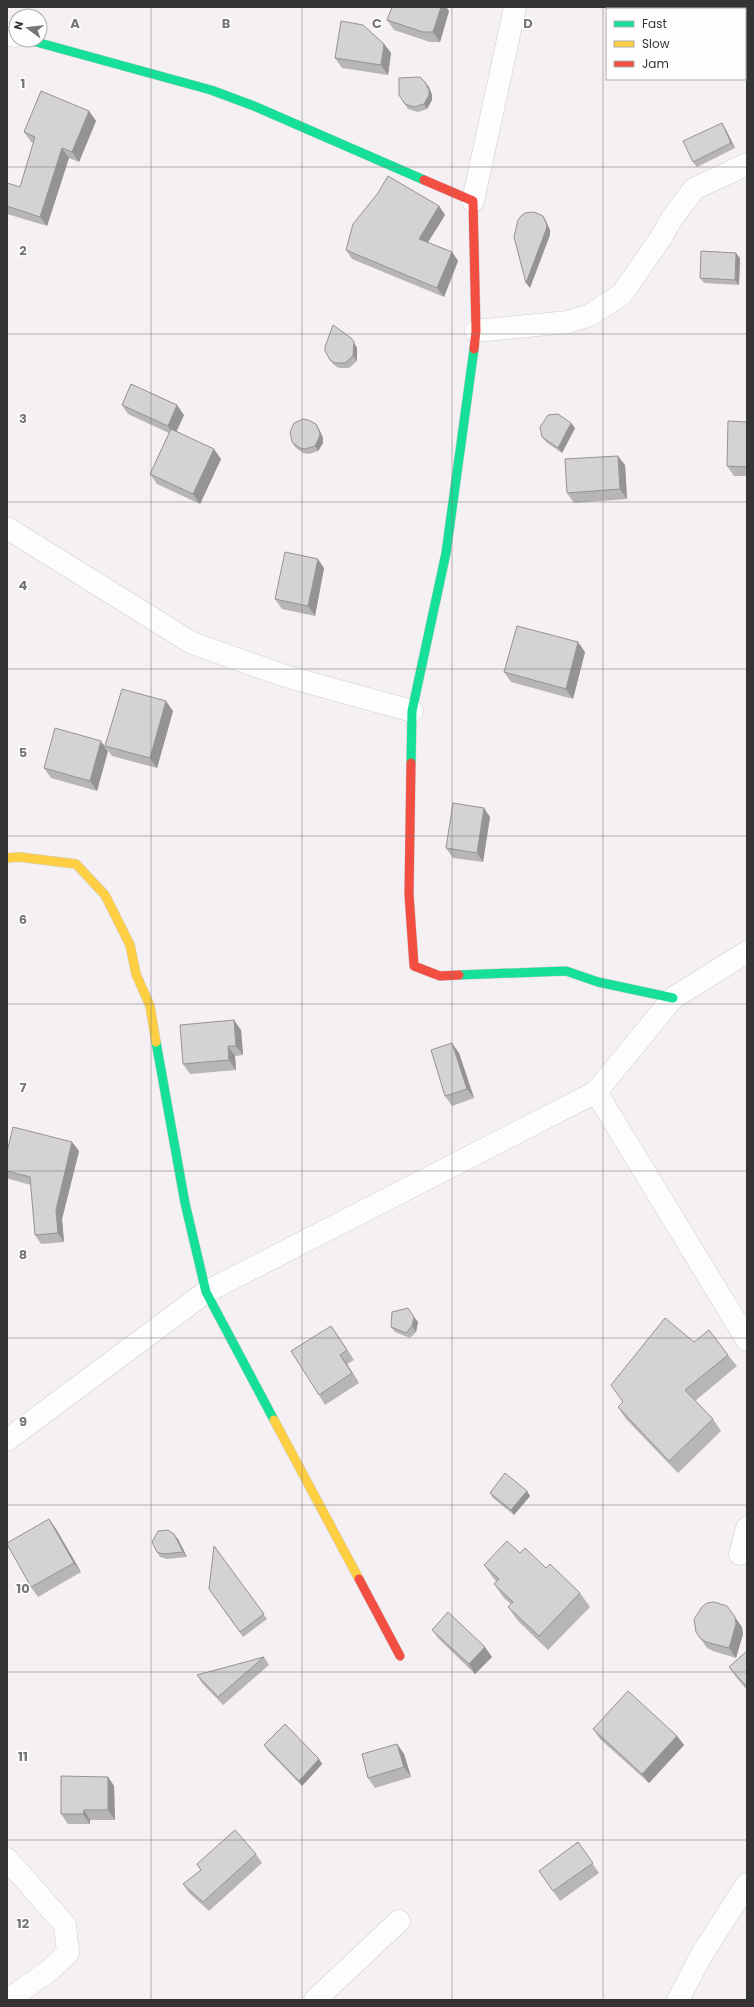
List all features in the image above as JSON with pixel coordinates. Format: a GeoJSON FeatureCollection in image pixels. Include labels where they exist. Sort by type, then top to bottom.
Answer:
{"type":"FeatureCollection","features":[{"type":"Feature","properties":{"kind":"street"},"geometry":{"type":"LineString","coordinates":[[515,7],[473,200],[476,331],[446,553],[412,711],[410,894],[414,966],[440,976],[566,971],[598,982],[673,998]]}},
{"type":"Feature","properties":{"kind":"street"},"geometry":{"type":"LineString","coordinates":[[48,45],[211,90],[254,106],[473,200]]}},
{"type":"Feature","properties":{"kind":"street"},"geometry":{"type":"LineString","coordinates":[[476,331],[568,322],[590,315],[622,294],[662,236],[672,218],[694,188],[747,164]]}},
{"type":"Feature","properties":{"kind":"street"},"geometry":{"type":"LineString","coordinates":[[7,528],[192,643],[286,676],[412,711]]}},
{"type":"Feature","properties":{"kind":"street"},"geometry":{"type":"LineString","coordinates":[[7,858],[19,857],[76,864],[105,895],[130,945],[136,974],[150,1006],[185,1203],[206,1292],[400,1656]]}},
{"type":"Feature","properties":{"kind":"street"},"geometry":{"type":"LineString","coordinates":[[7,1440],[206,1292],[596,1092],[673,998],[747,952]]}},
{"type":"Feature","properties":{"kind":"street"},"geometry":{"type":"LineString","coordinates":[[596,1092],[747,1340]]}},
{"type":"Feature","properties":{"kind":"street"},"geometry":{"type":"LineString","coordinates":[[740,1554],[747,1528]]}},
{"type":"Feature","properties":{"kind":"street"},"geometry":{"type":"LineString","coordinates":[[7,1859],[65,1925],[68,1953],[50,1970],[8,2000]]}},
{"type":"Feature","properties":{"kind":"street"},"geometry":{"type":"LineString","coordinates":[[678,2000],[702,1954],[747,1884]]}},
{"type":"Feature","properties":{"kind":"street"},"geometry":{"type":"LineString","coordinates":[[315,2000],[399,1921]]}},
{"type":"Feature","properties":{"kind":"building"},"geometry":{"type":"Polygon","coordinates":[[[392,7],[441,7],[433,32],[423,32],[387,20],[392,7]]]}},
{"type":"Feature","properties":{"kind":"building"},"geometry":{"type":"Polygon","coordinates":[[[341,21],[363,25],[384,44],[381,65],[335,58],[341,21]]]}},
{"type":"Feature","properties":{"kind":"building"},"geometry":{"type":"Polygon","coordinates":[[[420,77],[425,82],[429,90],[429,95],[424,104],[414,107],[405,104],[399,95],[399,78],[420,77]]]}},
{"type":"Feature","properties":{"kind":"building"},"geometry":{"type":"Polygon","coordinates":[[[41,91],[89,111],[72,152],[62,148],[40,217],[7,206],[7,183],[20,187],[35,137],[24,132],[41,91]]]}},
{"type":"Feature","properties":{"kind":"building"},"geometry":{"type":"Polygon","coordinates":[[[722,123],[731,143],[693,162],[683,141],[722,123]]]}},
{"type":"Feature","properties":{"kind":"building"},"geometry":{"type":"Polygon","coordinates":[[[388,176],[439,206],[419,239],[452,252],[437,288],[346,250],[353,224],[378,193],[388,176]]]}},
{"type":"Feature","properties":{"kind":"building"},"geometry":{"type":"Polygon","coordinates":[[[534,212],[543,216],[547,225],[526,283],[514,237],[518,220],[521,216],[525,213],[534,212]]]}},
{"type":"Feature","properties":{"kind":"building"},"geometry":{"type":"Polygon","coordinates":[[[701,251],[736,253],[735,280],[700,278],[701,251]]]}},
{"type":"Feature","properties":{"kind":"building"},"geometry":{"type":"Polygon","coordinates":[[[333,325],[351,338],[354,342],[353,356],[345,363],[335,363],[330,360],[325,351],[333,325]]]}},
{"type":"Feature","properties":{"kind":"building"},"geometry":{"type":"Polygon","coordinates":[[[131,384],[177,405],[168,426],[122,405],[131,384]]]}},
{"type":"Feature","properties":{"kind":"building"},"geometry":{"type":"Polygon","coordinates":[[[558,414],[571,423],[558,448],[542,437],[540,427],[548,415],[558,414]]]}},
{"type":"Feature","properties":{"kind":"building"},"geometry":{"type":"Polygon","coordinates":[[[303,419],[316,424],[320,433],[315,446],[305,449],[300,448],[292,442],[290,432],[294,423],[303,419]]]}},
{"type":"Feature","properties":{"kind":"building"},"geometry":{"type":"Polygon","coordinates":[[[728,421],[747,422],[747,467],[727,466],[728,421]]]}},
{"type":"Feature","properties":{"kind":"building"},"geometry":{"type":"Polygon","coordinates":[[[171,429],[214,449],[193,494],[150,474],[171,429]]]}},
{"type":"Feature","properties":{"kind":"building"},"geometry":{"type":"Polygon","coordinates":[[[618,456],[620,489],[567,493],[565,459],[618,456]]]}},
{"type":"Feature","properties":{"kind":"building"},"geometry":{"type":"Polygon","coordinates":[[[285,552],[318,559],[308,606],[275,599],[285,552]]]}},
{"type":"Feature","properties":{"kind":"building"},"geometry":{"type":"Polygon","coordinates":[[[517,626],[578,642],[566,689],[504,672],[517,626]]]}},
{"type":"Feature","properties":{"kind":"building"},"geometry":{"type":"Polygon","coordinates":[[[122,689],[166,701],[150,758],[105,746],[122,689]]]}},
{"type":"Feature","properties":{"kind":"building"},"geometry":{"type":"Polygon","coordinates":[[[55,728],[101,741],[90,781],[44,768],[55,728]]]}},
{"type":"Feature","properties":{"kind":"building"},"geometry":{"type":"Polygon","coordinates":[[[453,803],[484,808],[477,853],[446,848],[453,803]]]}},
{"type":"Feature","properties":{"kind":"building"},"geometry":{"type":"Polygon","coordinates":[[[234,1020],[236,1046],[228,1046],[229,1060],[183,1064],[180,1025],[234,1020]]]}},
{"type":"Feature","properties":{"kind":"building"},"geometry":{"type":"Polygon","coordinates":[[[452,1043],[467,1089],[445,1096],[431,1050],[452,1043]]]}},
{"type":"Feature","properties":{"kind":"building"},"geometry":{"type":"Polygon","coordinates":[[[13,1127],[72,1142],[56,1210],[58,1233],[35,1235],[30,1177],[7,1171],[7,1152],[13,1127]]]}},
{"type":"Feature","properties":{"kind":"building"},"geometry":{"type":"Polygon","coordinates":[[[408,1308],[414,1317],[412,1326],[406,1333],[391,1327],[392,1312],[408,1308]]]}},
{"type":"Feature","properties":{"kind":"building"},"geometry":{"type":"Polygon","coordinates":[[[665,1318],[694,1342],[709,1330],[728,1355],[685,1390],[713,1419],[669,1461],[618,1407],[623,1402],[611,1385],[665,1318]]]}},
{"type":"Feature","properties":{"kind":"building"},"geometry":{"type":"Polygon","coordinates":[[[331,1326],[347,1350],[340,1355],[352,1373],[319,1395],[291,1351],[331,1326]]]}},
{"type":"Feature","properties":{"kind":"building"},"geometry":{"type":"Polygon","coordinates":[[[505,1473],[527,1491],[511,1510],[490,1493],[505,1473]]]}},
{"type":"Feature","properties":{"kind":"building"},"geometry":{"type":"Polygon","coordinates":[[[49,1519],[74,1563],[31,1587],[7,1543],[49,1519]]]}},
{"type":"Feature","properties":{"kind":"building"},"geometry":{"type":"Polygon","coordinates":[[[168,1530],[174,1534],[183,1552],[163,1554],[157,1552],[152,1542],[158,1531],[168,1530]]]}},
{"type":"Feature","properties":{"kind":"building"},"geometry":{"type":"Polygon","coordinates":[[[507,1541],[520,1553],[525,1548],[546,1568],[550,1564],[580,1593],[539,1636],[508,1607],[513,1602],[494,1584],[499,1579],[484,1565],[507,1541]]]}},
{"type":"Feature","properties":{"kind":"building"},"geometry":{"type":"Polygon","coordinates":[[[214,1546],[264,1614],[240,1632],[209,1589],[214,1546]]]}},
{"type":"Feature","properties":{"kind":"building"},"geometry":{"type":"Polygon","coordinates":[[[714,1602],[727,1606],[735,1617],[736,1624],[729,1648],[706,1642],[700,1638],[696,1632],[694,1619],[702,1607],[707,1603],[714,1602]]]}},
{"type":"Feature","properties":{"kind":"building"},"geometry":{"type":"Polygon","coordinates":[[[448,1612],[485,1647],[469,1664],[432,1630],[448,1612]]]}},
{"type":"Feature","properties":{"kind":"building"},"geometry":{"type":"Polygon","coordinates":[[[747,1651],[747,1687],[729,1667],[747,1651]]]}},
{"type":"Feature","properties":{"kind":"building"},"geometry":{"type":"Polygon","coordinates":[[[264,1657],[218,1697],[197,1675],[264,1657]]]}},
{"type":"Feature","properties":{"kind":"building"},"geometry":{"type":"Polygon","coordinates":[[[628,1691],[677,1736],[642,1774],[593,1729],[628,1691]]]}},
{"type":"Feature","properties":{"kind":"building"},"geometry":{"type":"Polygon","coordinates":[[[285,1724],[319,1759],[299,1781],[264,1745],[285,1724]]]}},
{"type":"Feature","properties":{"kind":"building"},"geometry":{"type":"Polygon","coordinates":[[[397,1744],[404,1767],[368,1778],[362,1754],[397,1744]]]}},
{"type":"Feature","properties":{"kind":"building"},"geometry":{"type":"Polygon","coordinates":[[[61,1776],[108,1777],[108,1810],[84,1810],[83,1814],[61,1814],[61,1776]]]}},
{"type":"Feature","properties":{"kind":"building"},"geometry":{"type":"Polygon","coordinates":[[[235,1830],[256,1854],[203,1902],[183,1884],[201,1870],[197,1864],[235,1830]]]}},
{"type":"Feature","properties":{"kind":"building"},"geometry":{"type":"Polygon","coordinates":[[[578,1842],[593,1863],[553,1891],[539,1871],[578,1842]]]}},
{"type":"Feature","properties":{"kind":"traffic: fast"},"geometry":{"type":"LineString","coordinates":[[48,45],[211,90],[254,106],[424,180]]}},
{"type":"Feature","properties":{"kind":"traffic: fast"},"geometry":{"type":"LineString","coordinates":[[411,763],[412,711],[446,553],[474,349]]}},
{"type":"Feature","properties":{"kind":"traffic: fast"},"geometry":{"type":"LineString","coordinates":[[459,975],[566,971],[598,982],[673,998]]}},
{"type":"Feature","properties":{"kind":"traffic: fast"},"geometry":{"type":"LineString","coordinates":[[156,1042],[185,1203],[206,1292],[274,1420]]}},
{"type":"Feature","properties":{"kind":"traffic: slow"},"geometry":{"type":"LineString","coordinates":[[7,858],[19,857],[76,864],[105,895],[130,945],[136,974],[150,1006],[156,1042]]}},
{"type":"Feature","properties":{"kind":"traffic: slow"},"geometry":{"type":"LineString","coordinates":[[274,1420],[359,1579]]}},
{"type":"Feature","properties":{"kind":"traffic: jam"},"geometry":{"type":"LineString","coordinates":[[424,180],[473,201],[476,331],[474,349]]}},
{"type":"Feature","properties":{"kind":"traffic: jam"},"geometry":{"type":"LineString","coordinates":[[411,763],[409,894],[414,966],[440,976],[459,975]]}},
{"type":"Feature","properties":{"kind":"traffic: jam"},"geometry":{"type":"LineString","coordinates":[[359,1579],[400,1656]]}}]}
